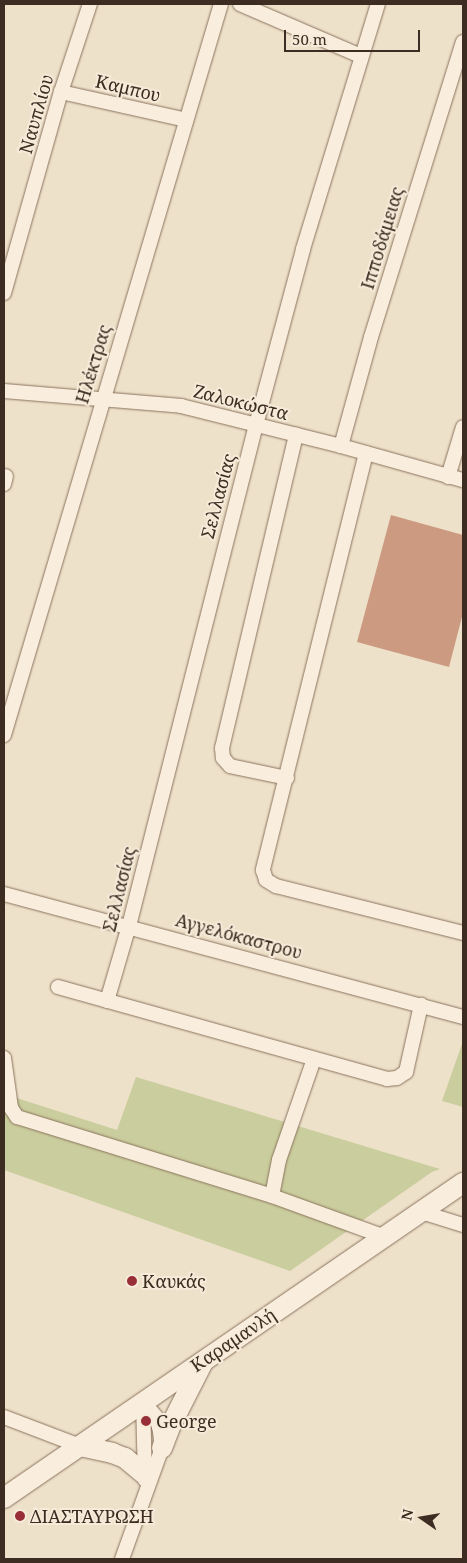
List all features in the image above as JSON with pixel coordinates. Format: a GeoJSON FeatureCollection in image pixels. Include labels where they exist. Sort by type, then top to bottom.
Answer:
{"type":"FeatureCollection","features":[{"type":"Feature","properties":{"kind":"main road","name":"Καραμανλή"},"geometry":{"type":"LineString","coordinates":[[4,1498],[463,1183]]}},
{"type":"Feature","properties":{"kind":"main road"},"geometry":{"type":"LineString","coordinates":[[162,1448],[171,1425],[206,1358]]}},
{"type":"Feature","properties":{"kind":"main road"},"geometry":{"type":"LineString","coordinates":[[80,1446],[112,1452],[124,1458],[146,1483]]}},
{"type":"Feature","properties":{"kind":"street","name":"Ναυπλίου"},"geometry":{"type":"LineString","coordinates":[[4,293],[61,92],[90,4]]}},
{"type":"Feature","properties":{"kind":"street","name":"Ηλέκτρας"},"geometry":{"type":"LineString","coordinates":[[4,735],[221,4]]}},
{"type":"Feature","properties":{"kind":"street"},"geometry":{"type":"LineString","coordinates":[[240,4],[361,56]]}},
{"type":"Feature","properties":{"kind":"street","name":"Σελλασίας"},"geometry":{"type":"LineString","coordinates":[[107,1001],[129,926],[256,425],[304,249],[378,4]]}},
{"type":"Feature","properties":{"kind":"street","name":"Ιπποδάμειας"},"geometry":{"type":"LineString","coordinates":[[341,446],[371,337],[463,42]]}},
{"type":"Feature","properties":{"kind":"street","name":"Καμπου"},"geometry":{"type":"LineString","coordinates":[[61,92],[186,120]]}},
{"type":"Feature","properties":{"kind":"street","name":"Ζαλοκώστα"},"geometry":{"type":"LineString","coordinates":[[4,391],[102,401],[164,403],[341,446],[463,480]]}},
{"type":"Feature","properties":{"kind":"street"},"geometry":{"type":"LineString","coordinates":[[448,477],[463,427]]}},
{"type":"Feature","properties":{"kind":"street"},"geometry":{"type":"LineString","coordinates":[[287,778],[230,766],[222,758],[222,748],[296,435]]}},
{"type":"Feature","properties":{"kind":"street"},"geometry":{"type":"LineString","coordinates":[[366,453],[287,778],[262,870],[266,880],[276,886],[463,934]]}},
{"type":"Feature","properties":{"kind":"street","name":"Αγγελόκαστρου"},"geometry":{"type":"LineString","coordinates":[[4,894],[463,1017]]}},
{"type":"Feature","properties":{"kind":"street"},"geometry":{"type":"LineString","coordinates":[[58,987],[387,1079],[397,1078],[406,1072],[421,1005]]}},
{"type":"Feature","properties":{"kind":"street"},"geometry":{"type":"LineString","coordinates":[[4,1058],[11,1108],[17,1117],[272,1196],[385,1237]]}},
{"type":"Feature","properties":{"kind":"street"},"geometry":{"type":"LineString","coordinates":[[272,1196],[279,1160],[314,1059]]}},
{"type":"Feature","properties":{"kind":"street"},"geometry":{"type":"LineString","coordinates":[[421,1212],[463,1225]]}},
{"type":"Feature","properties":{"kind":"street"},"geometry":{"type":"LineString","coordinates":[[122,1559],[146,1483],[162,1448],[156,1417],[143,1401]]}},
{"type":"Feature","properties":{"kind":"street"},"geometry":{"type":"LineString","coordinates":[[143,1401],[146,1483]]}},
{"type":"Feature","properties":{"kind":"street"},"geometry":{"type":"LineString","coordinates":[[4,1418],[80,1446]]}},
{"type":"Feature","properties":{"kind":"green space"},"geometry":{"type":"Polygon","coordinates":[[[463,1041],[463,1107],[442,1101],[463,1041]]]}},
{"type":"Feature","properties":{"kind":"green space"},"geometry":{"type":"Polygon","coordinates":[[[136,1077],[440,1169],[432,1172],[290,1271],[4,1170],[4,1094],[117,1130],[136,1077]]]}},
{"type":"Feature","properties":{"kind":"building"},"geometry":{"type":"Polygon","coordinates":[[[391,515],[463,535],[463,613],[449,667],[357,642],[391,515]]]}},
{"type":"Feature","properties":{"kind":"place","name":"Καυκάς"},"geometry":{"type":"Point","coordinates":[132,1281]}},
{"type":"Feature","properties":{"kind":"place","name":"George"},"geometry":{"type":"Point","coordinates":[146,1421]}},
{"type":"Feature","properties":{"kind":"place","name":"ΔΙΑΣΤΑΥΡΩΣΗ"},"geometry":{"type":"Point","coordinates":[20,1516]}}]}
